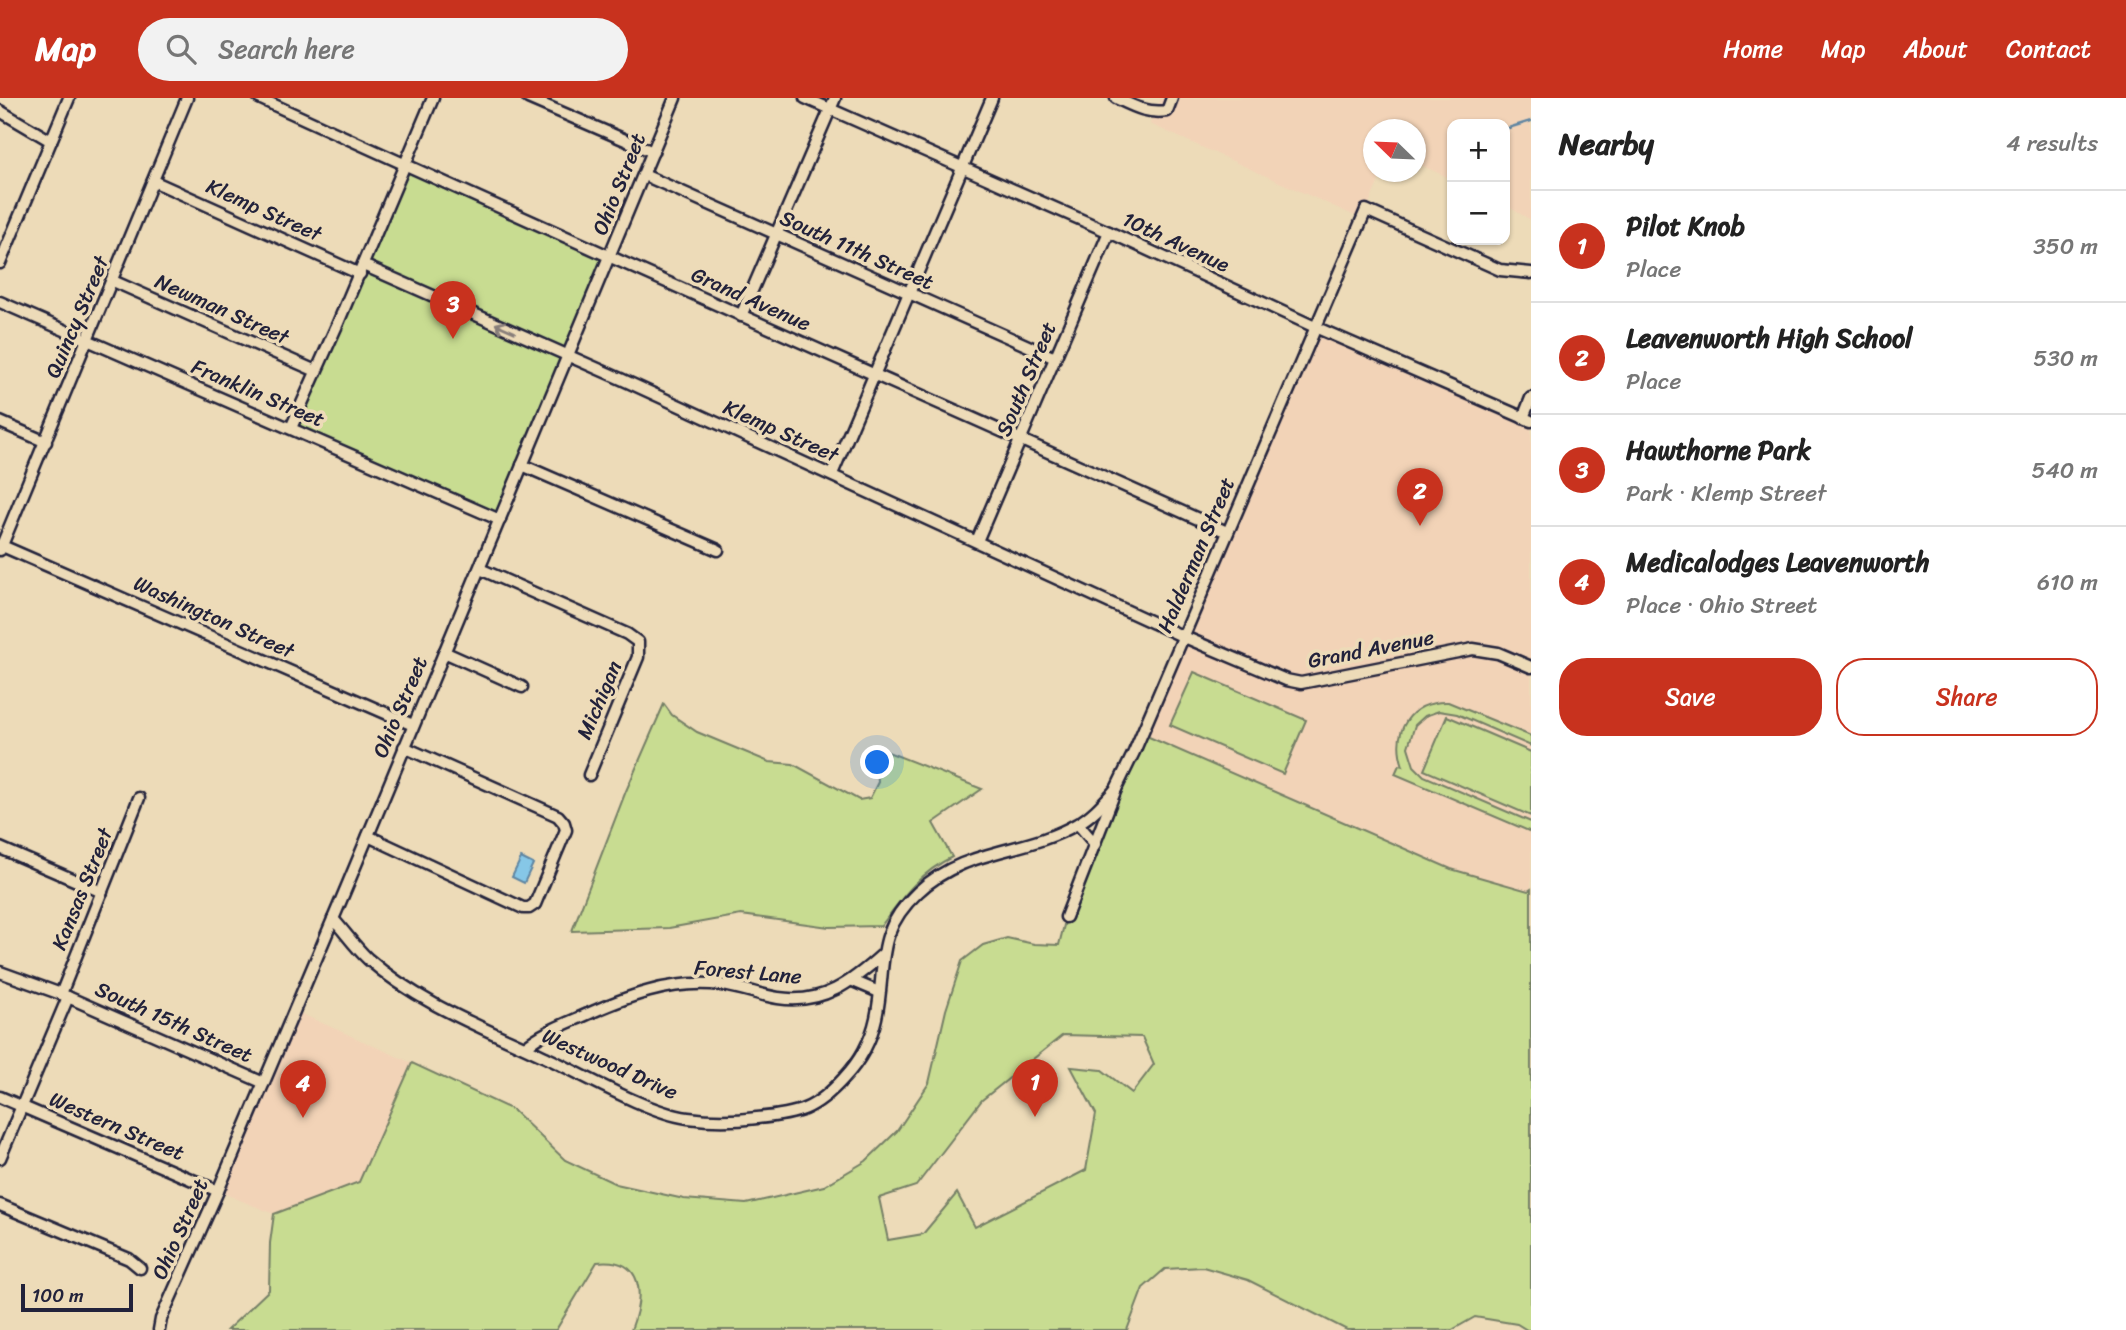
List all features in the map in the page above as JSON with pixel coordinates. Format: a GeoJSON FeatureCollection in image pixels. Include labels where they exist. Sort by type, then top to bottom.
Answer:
{"type":"FeatureCollection","features":[{"type":"Feature","properties":{"kind":"street"},"geometry":{"type":"LineString","coordinates":[[0,263],[69,98]]}},
{"type":"Feature","properties":{"kind":"street","name":"Quincy Street"},"geometry":{"type":"LineString","coordinates":[[1,547],[187,98]]}},
{"type":"Feature","properties":{"kind":"street","name":"Grand Avenue"},"geometry":{"type":"LineString","coordinates":[[259,98],[609,258],[876,374],[1227,532]]}},
{"type":"Feature","properties":{"kind":"street"},"geometry":{"type":"LineString","coordinates":[[291,428],[433,98]]}},
{"type":"Feature","properties":{"kind":"street"},"geometry":{"type":"LineString","coordinates":[[527,98],[653,152]]}},
{"type":"Feature","properties":{"kind":"street","name":"Ohio Street"},"geometry":{"type":"LineString","coordinates":[[159,1330],[161,1319],[368,836],[675,98]]}},
{"type":"Feature","properties":{"kind":"street","name":"10th Avenue"},"geometry":{"type":"LineString","coordinates":[[805,98],[1527,419]]}},
{"type":"Feature","properties":{"kind":"street"},"geometry":{"type":"LineString","coordinates":[[741,316],[835,98]]}},
{"type":"Feature","properties":{"kind":"street"},"geometry":{"type":"LineString","coordinates":[[832,474],[992,98]]}},
{"type":"Feature","properties":{"kind":"street"},"geometry":{"type":"LineString","coordinates":[[1116,98],[1143,110],[1158,112],[1167,111],[1172,98]]}},
{"type":"Feature","properties":{"kind":"street"},"geometry":{"type":"LineString","coordinates":[[0,111],[51,141]]}},
{"type":"Feature","properties":{"kind":"street","name":"South 11th Street"},"geometry":{"type":"LineString","coordinates":[[644,175],[1055,358]]}},
{"type":"Feature","properties":{"kind":"street","name":"Klemp Street"},"geometry":{"type":"LineString","coordinates":[[153,181],[568,356],[832,474],[1182,636]]}},
{"type":"Feature","properties":{"kind":"street","name":"Halderman Street"},"geometry":{"type":"LineString","coordinates":[[1066,917],[1116,789],[1366,211],[1500,271],[1531,272]]}},
{"type":"Feature","properties":{"kind":"street","name":"South Street"},"geometry":{"type":"LineString","coordinates":[[977,541],[1109,232]]}},
{"type":"Feature","properties":{"kind":"street","name":"Newman Street"},"geometry":{"type":"LineString","coordinates":[[113,281],[316,371]]}},
{"type":"Feature","properties":{"kind":"street","name":"Franklin Street"},"geometry":{"type":"LineString","coordinates":[[0,302],[500,520]]}},
{"type":"Feature","properties":{"kind":"street"},"geometry":{"type":"LineString","coordinates":[[1527,419],[1531,398]]}},
{"type":"Feature","properties":{"kind":"street"},"geometry":{"type":"LineString","coordinates":[[0,422],[46,442]]}},
{"type":"Feature","properties":{"kind":"street"},"geometry":{"type":"LineString","coordinates":[[522,465],[718,550]]}},
{"type":"Feature","properties":{"kind":"street","name":"Washington Street"},"geometry":{"type":"LineString","coordinates":[[1,547],[413,725]]}},
{"type":"Feature","properties":{"kind":"street","name":"Michigan"},"geometry":{"type":"LineString","coordinates":[[480,569],[635,640],[639,649],[638,657],[589,775]]}},
{"type":"Feature","properties":{"kind":"street","name":"Grand Avenue"},"geometry":{"type":"LineString","coordinates":[[1182,636],[1286,680],[1301,683],[1474,649],[1498,653],[1531,667]]}},
{"type":"Feature","properties":{"kind":"street"},"geometry":{"type":"LineString","coordinates":[[444,652],[522,687]]}},
{"type":"Feature","properties":{"kind":"street"},"geometry":{"type":"LineString","coordinates":[[368,836],[523,908],[529,908],[535,904],[566,830],[558,817],[404,747]]}},
{"type":"Feature","properties":{"kind":"street","name":"Westwood Drive"},"geometry":{"type":"LineString","coordinates":[[333,919],[367,958],[437,1004],[492,1033],[646,1105],[686,1118],[730,1121],[789,1115],[817,1104],[842,1081],[860,1059],[874,1026],[883,954],[892,926],[910,900],[931,880],[956,865],[1049,837],[1078,824],[1103,804],[1116,789]]}},
{"type":"Feature","properties":{"kind":"street","name":"Kansas Street"},"geometry":{"type":"LineString","coordinates":[[0,1158],[22,1107],[139,798]]}},
{"type":"Feature","properties":{"kind":"street"},"geometry":{"type":"LineString","coordinates":[[1078,824],[1095,844]]}},
{"type":"Feature","properties":{"kind":"street"},"geometry":{"type":"LineString","coordinates":[[0,848],[102,892]]}},
{"type":"Feature","properties":{"kind":"street","name":"Forest Lane"},"geometry":{"type":"LineString","coordinates":[[524,1047],[540,1034],[627,997],[659,988],[720,985],[796,1000],[830,992],[853,981],[883,954]]}},
{"type":"Feature","properties":{"kind":"street","name":"South 15th Street"},"geometry":{"type":"LineString","coordinates":[[0,972],[64,995],[264,1083]]}},
{"type":"Feature","properties":{"kind":"street"},"geometry":{"type":"LineString","coordinates":[[853,981],[879,992]]}},
{"type":"Feature","properties":{"kind":"street","name":"Western Street"},"geometry":{"type":"LineString","coordinates":[[0,1097],[218,1191]]}},
{"type":"Feature","properties":{"kind":"street"},"geometry":{"type":"LineString","coordinates":[[0,1205],[129,1259],[140,1268]]}},
{"type":"Feature","properties":{"kind":"shaded area"},"geometry":{"type":"Polygon","coordinates":[[[1161,98],[1531,98],[1531,220],[1510,208],[1510,119],[1447,119],[1447,177],[1426,167],[1426,119],[1363,119],[1363,182],[1379,182],[1362,219],[1150,124],[1161,98]]]}},
{"type":"Feature","properties":{"kind":"shaded area"},"geometry":{"type":"Polygon","coordinates":[[[1324,335],[1405,371],[1531,421],[1531,889],[1528,891],[1451,869],[1142,734],[1313,342],[1324,335]]]}},
{"type":"Feature","properties":{"kind":"shaded area"},"geometry":{"type":"Polygon","coordinates":[[[295,1011],[412,1063],[359,1182],[274,1214],[218,1191],[295,1011]]]}},
{"type":"Feature","properties":{"kind":"green space"},"geometry":{"type":"Polygon","coordinates":[[[406,165],[609,258],[500,520],[291,428],[406,165]]]}},
{"type":"Feature","properties":{"kind":"green space"},"geometry":{"type":"Polygon","coordinates":[[[1194,672],[1306,720],[1283,774],[1170,725],[1194,672]]]}},
{"type":"Feature","properties":{"kind":"green space"},"geometry":{"type":"Polygon","coordinates":[[[1448,702],[1531,736],[1531,746],[1457,714],[1439,711],[1425,716],[1415,725],[1408,747],[1414,766],[1424,776],[1531,822],[1531,832],[1395,774],[1399,765],[1403,766],[1400,741],[1407,720],[1423,707],[1448,702]]]}},
{"type":"Feature","properties":{"kind":"green space"},"geometry":{"type":"Polygon","coordinates":[[[664,704],[672,715],[697,732],[769,762],[793,764],[859,800],[870,798],[878,782],[877,766],[883,750],[982,789],[933,823],[952,857],[921,878],[881,926],[829,927],[741,915],[669,928],[572,931],[626,791],[664,704]]]}},
{"type":"Feature","properties":{"kind":"green space"},"geometry":{"type":"Polygon","coordinates":[[[1447,716],[1531,752],[1531,816],[1424,770],[1447,716]]]}},
{"type":"Feature","properties":{"kind":"green space"},"geometry":{"type":"Polygon","coordinates":[[[1142,734],[1451,869],[1528,891],[1531,889],[1531,1330],[1517,1324],[1475,1317],[1452,1330],[1347,1330],[1248,1280],[1203,1267],[1165,1269],[1143,1288],[1127,1330],[631,1330],[638,1304],[637,1281],[632,1272],[624,1266],[613,1262],[597,1262],[556,1330],[227,1330],[269,1290],[274,1214],[359,1182],[412,1063],[513,1110],[565,1160],[616,1184],[684,1199],[746,1204],[824,1186],[866,1161],[897,1131],[929,1083],[946,1010],[962,961],[983,945],[1007,938],[1034,944],[1059,945],[1066,917],[1142,734]],[[1063,1035],[982,1100],[916,1186],[879,1198],[888,1240],[923,1234],[957,1193],[975,1227],[1086,1170],[1096,1114],[1071,1067],[1102,1070],[1132,1093],[1154,1064],[1142,1037],[1063,1035]]]}},
{"type":"Feature","properties":{"kind":"water"},"geometry":{"type":"Polygon","coordinates":[[[521,858],[533,864],[524,883],[512,877],[521,858]]]}},
{"type":"Feature","properties":{"kind":"waterway"},"geometry":{"type":"LineString","coordinates":[[1510,127],[1531,121]]}},
{"type":"Feature","properties":{"kind":"place","name":"Hawthorne Park"},"geometry":{"type":"Point","coordinates":[453,339]}},
{"type":"Feature","properties":{"kind":"place","name":"Leavenworth High School"},"geometry":{"type":"Point","coordinates":[1420,526]}},
{"type":"Feature","properties":{"kind":"place","name":"Pilot Knob"},"geometry":{"type":"Point","coordinates":[1035,1117]}},
{"type":"Feature","properties":{"kind":"place","name":"Medicalodges Leavenworth"},"geometry":{"type":"Point","coordinates":[303,1118]}}]}
